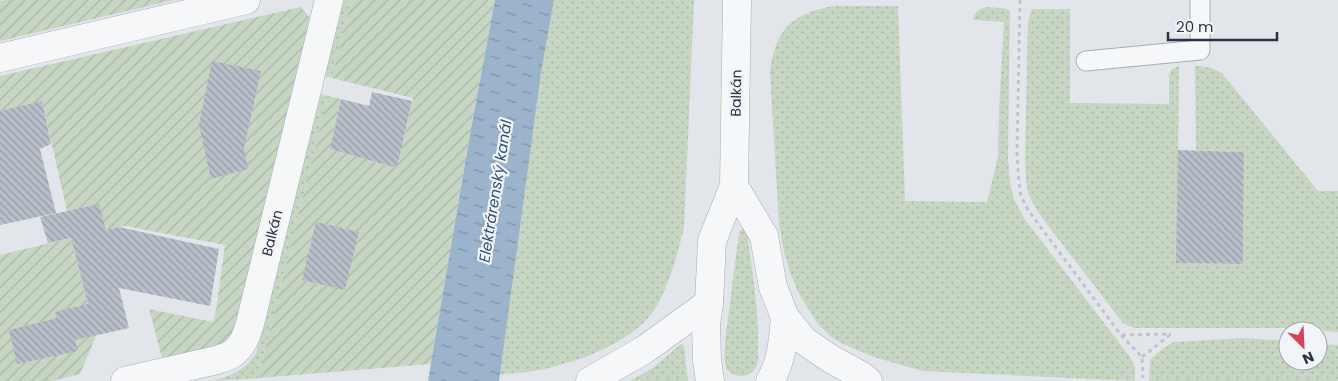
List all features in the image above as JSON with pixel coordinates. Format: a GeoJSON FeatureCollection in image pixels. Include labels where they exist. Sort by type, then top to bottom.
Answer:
{"type":"FeatureCollection","features":[{"type":"Feature","properties":{"kind":"street"},"geometry":{"type":"LineString","coordinates":[[0,58],[246,0]]}},
{"type":"Feature","properties":{"kind":"street","name":"Balkán"},"geometry":{"type":"LineString","coordinates":[[125,381],[217,360],[231,355],[245,338],[329,0]]}},
{"type":"Feature","properties":{"kind":"street","name":"Balkán"},"geometry":{"type":"LineString","coordinates":[[710,381],[707,360],[706,324],[712,241],[734,186],[737,0]]}},
{"type":"Feature","properties":{"kind":"street"},"geometry":{"type":"LineString","coordinates":[[734,186],[764,236],[773,287],[784,317],[803,340],[868,381]]}},
{"type":"Feature","properties":{"kind":"street"},"geometry":{"type":"LineString","coordinates":[[590,381],[644,350],[709,303]]}},
{"type":"Feature","properties":{"kind":"street"},"geometry":{"type":"LineString","coordinates":[[770,381],[776,372],[782,351],[784,317]]}},
{"type":"Feature","properties":{"kind":"lane"},"geometry":{"type":"LineString","coordinates":[[1086,61],[1200,50],[1200,0]]}},
{"type":"Feature","properties":{"kind":"path"},"geometry":{"type":"LineString","coordinates":[[1020,0],[1017,155],[1018,182],[1021,196],[1028,210],[1121,335],[1142,357],[1143,378]]}},
{"type":"Feature","properties":{"kind":"path"},"geometry":{"type":"LineString","coordinates":[[1121,335],[1171,334],[1142,357]]}},
{"type":"Feature","properties":{"kind":"green space"},"geometry":{"type":"Polygon","coordinates":[[[174,0],[0,41],[0,1],[174,0]]]}},
{"type":"Feature","properties":{"kind":"green space"},"geometry":{"type":"Polygon","coordinates":[[[344,0],[351,0],[332,78],[325,76],[344,0]]]}},
{"type":"Feature","properties":{"kind":"green space"},"geometry":{"type":"Polygon","coordinates":[[[351,0],[495,0],[431,364],[258,378],[328,96],[341,99],[330,149],[397,168],[413,98],[332,78],[351,0]]]}},
{"type":"Feature","properties":{"kind":"green space"},"geometry":{"type":"Polygon","coordinates":[[[554,0],[694,0],[684,228],[671,275],[661,298],[649,317],[626,337],[596,353],[564,364],[529,372],[499,375],[541,73],[554,0]]]}},
{"type":"Feature","properties":{"kind":"green space"},"geometry":{"type":"Polygon","coordinates":[[[834,6],[898,6],[905,201],[987,202],[998,157],[1004,22],[973,20],[975,14],[982,8],[1007,9],[1010,11],[1008,157],[1010,182],[1014,199],[1024,218],[1130,357],[1135,368],[1135,381],[922,371],[874,357],[843,344],[830,336],[817,323],[798,292],[784,252],[779,223],[770,73],[776,45],[781,34],[788,26],[807,13],[834,6]]]}},
{"type":"Feature","properties":{"kind":"green space"},"geometry":{"type":"Polygon","coordinates":[[[301,7],[311,19],[238,330],[222,344],[210,349],[162,358],[149,309],[213,322],[225,245],[125,226],[106,230],[67,211],[42,102],[0,111],[0,76],[301,7]]]}},
{"type":"Feature","properties":{"kind":"green space"},"geometry":{"type":"Polygon","coordinates":[[[1032,9],[1070,9],[1070,103],[1169,104],[1169,75],[1172,69],[1179,66],[1177,263],[1243,264],[1244,152],[1196,150],[1195,66],[1203,66],[1222,73],[1318,191],[1338,191],[1338,332],[1328,331],[1328,321],[1278,321],[1278,328],[1134,328],[1123,323],[1043,219],[1028,193],[1025,155],[1028,22],[1032,9]]]}},
{"type":"Feature","properties":{"kind":"green space"},"geometry":{"type":"Polygon","coordinates":[[[321,94],[328,96],[258,378],[213,381],[238,371],[256,353],[321,94]]]}},
{"type":"Feature","properties":{"kind":"green space"},"geometry":{"type":"Polygon","coordinates":[[[742,229],[747,232],[753,275],[758,360],[754,371],[738,376],[727,369],[724,356],[739,232],[742,229]]]}},
{"type":"Feature","properties":{"kind":"green space"},"geometry":{"type":"Polygon","coordinates":[[[71,238],[96,336],[80,374],[52,381],[0,381],[0,255],[71,238]]]}},
{"type":"Feature","properties":{"kind":"green space"},"geometry":{"type":"Polygon","coordinates":[[[1244,338],[1278,340],[1278,371],[1328,371],[1328,344],[1338,345],[1338,381],[1149,381],[1150,360],[1173,342],[1244,338]]]}},
{"type":"Feature","properties":{"kind":"green space"},"geometry":{"type":"Polygon","coordinates":[[[681,344],[684,346],[688,381],[630,381],[653,368],[681,344]]]}},
{"type":"Feature","properties":{"kind":"water","name":"Elektrárenský kanál"},"geometry":{"type":"Polygon","coordinates":[[[495,0],[554,0],[541,73],[499,381],[428,381],[471,129],[495,0]]]}},
{"type":"Feature","properties":{"kind":"building"},"geometry":{"type":"Polygon","coordinates":[[[212,61],[261,71],[244,148],[248,169],[211,179],[199,125],[212,61]]]}},
{"type":"Feature","properties":{"kind":"building"},"geometry":{"type":"Polygon","coordinates":[[[372,92],[412,101],[397,168],[330,149],[341,99],[369,106],[372,92]]]}},
{"type":"Feature","properties":{"kind":"building"},"geometry":{"type":"Polygon","coordinates":[[[42,101],[51,144],[40,149],[56,213],[0,225],[0,111],[42,101]]]}},
{"type":"Feature","properties":{"kind":"building"},"geometry":{"type":"Polygon","coordinates":[[[1178,150],[1244,152],[1243,264],[1176,263],[1178,150]]]}},
{"type":"Feature","properties":{"kind":"building"},"geometry":{"type":"Polygon","coordinates":[[[99,204],[106,230],[119,227],[219,249],[210,306],[119,288],[129,328],[75,340],[78,351],[17,364],[9,330],[57,318],[55,312],[88,304],[71,238],[48,243],[40,217],[99,204]]]}},
{"type":"Feature","properties":{"kind":"building"},"geometry":{"type":"Polygon","coordinates":[[[316,222],[359,232],[345,290],[302,280],[316,222]]]}}]}
